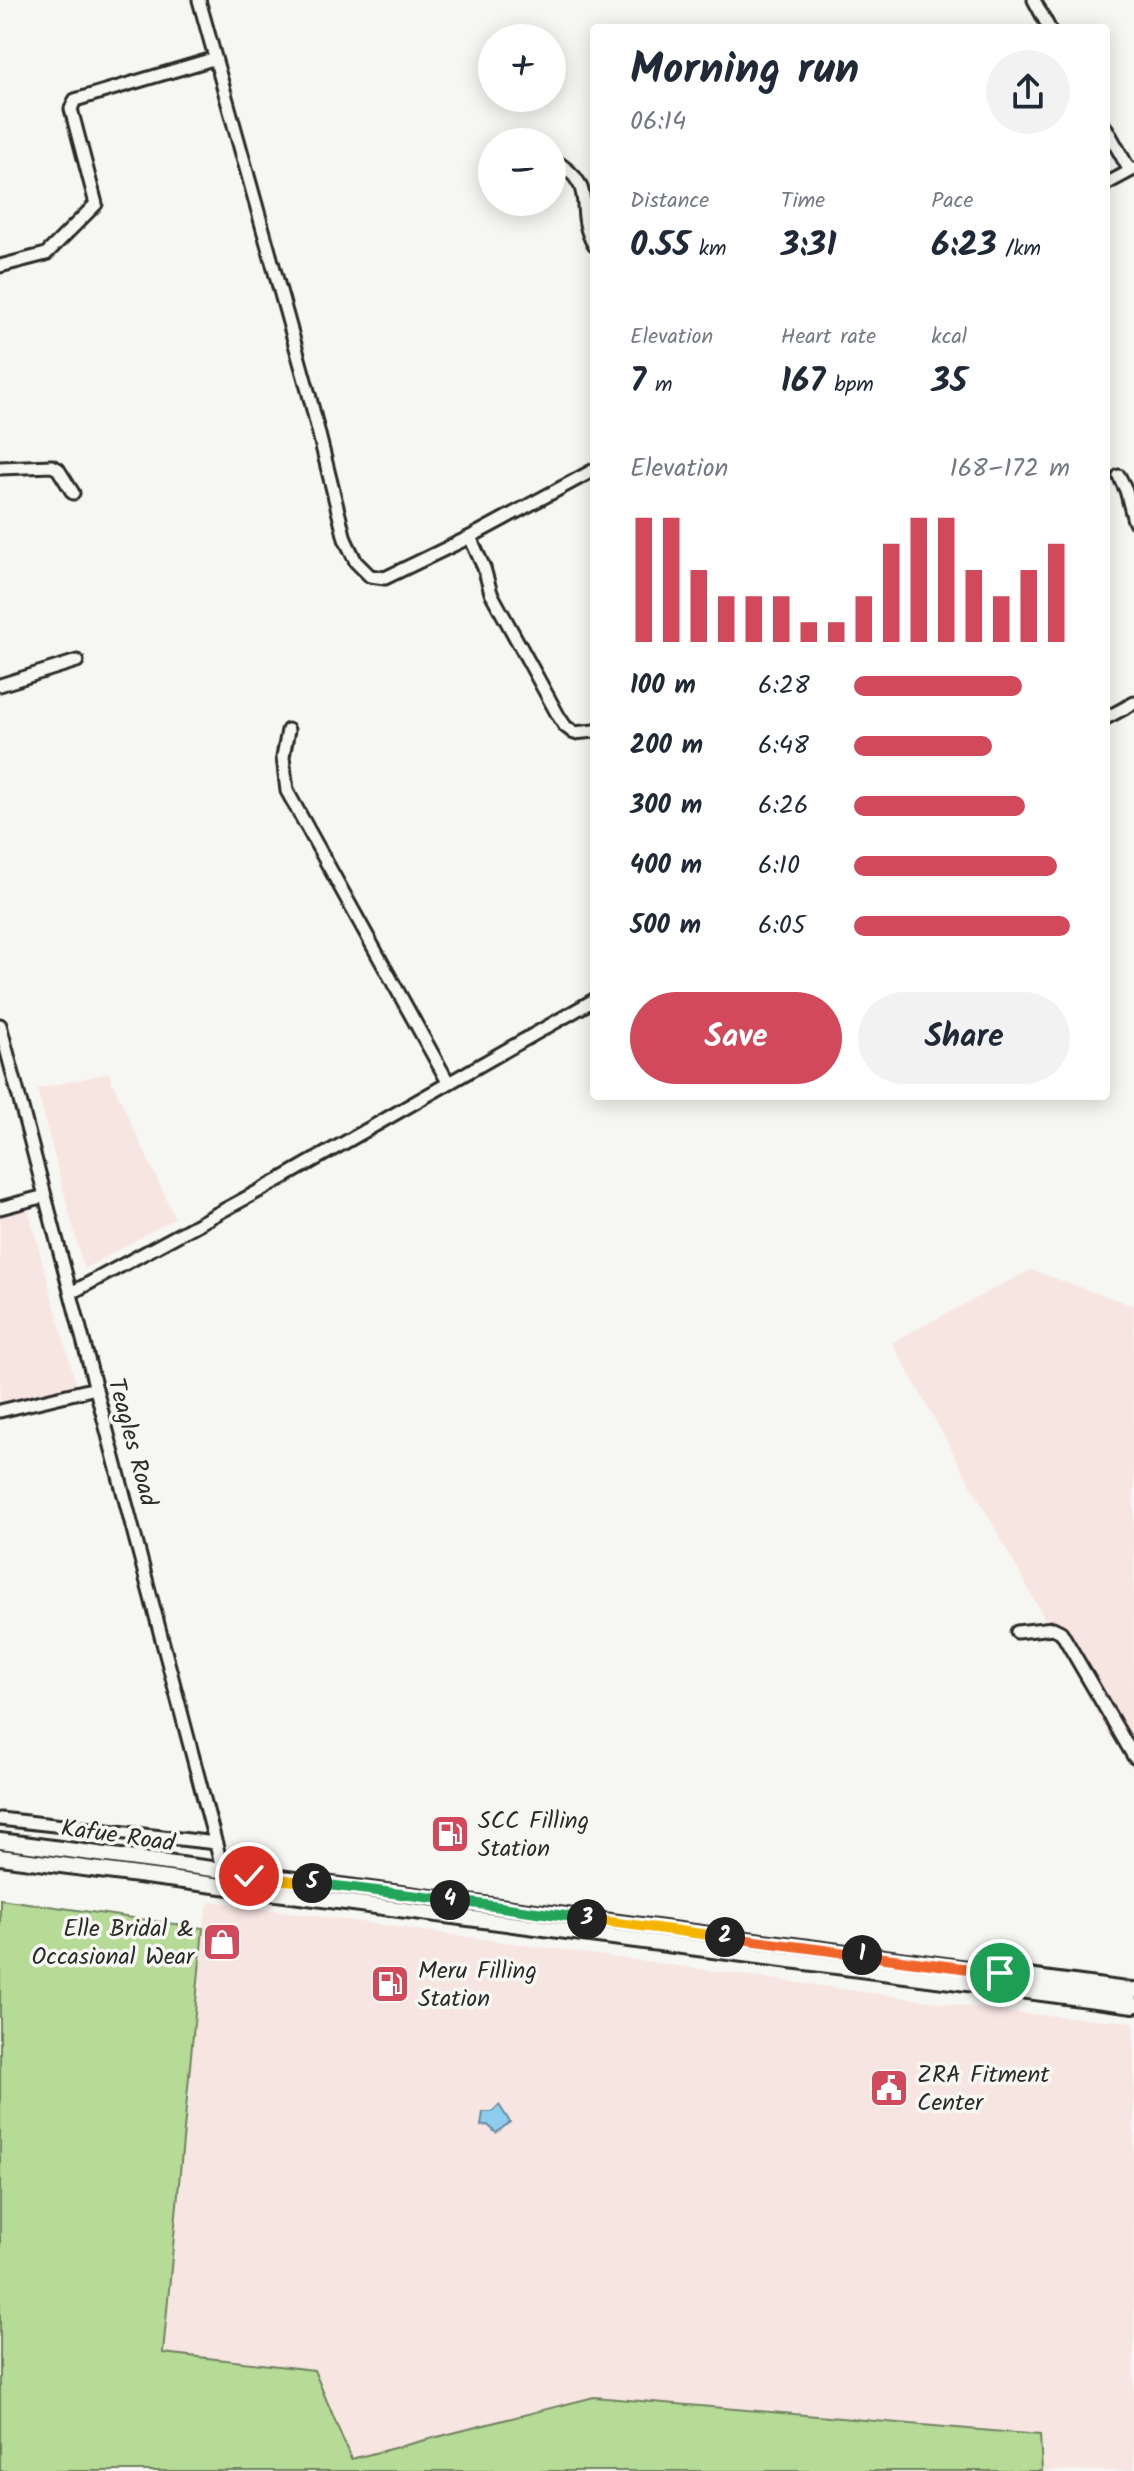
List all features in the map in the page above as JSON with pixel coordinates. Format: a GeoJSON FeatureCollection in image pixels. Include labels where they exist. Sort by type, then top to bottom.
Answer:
{"type":"FeatureCollection","features":[{"type":"Feature","properties":{"kind":"main road","name":"Kafue Road"},"geometry":{"type":"LineString","coordinates":[[0,1841],[1134,1991]]}},
{"type":"Feature","properties":{"kind":"main road","name":"Kafue Road"},"geometry":{"type":"LineString","coordinates":[[0,1857],[1134,2005]]}},
{"type":"Feature","properties":{"kind":"street"},"geometry":{"type":"LineString","coordinates":[[199,0],[310,398],[345,539],[356,562],[370,576],[385,578],[470,537],[590,472]]}},
{"type":"Feature","properties":{"kind":"street"},"geometry":{"type":"LineString","coordinates":[[1034,0],[1047,24]]}},
{"type":"Feature","properties":{"kind":"street"},"geometry":{"type":"LineString","coordinates":[[0,266],[46,254],[96,204],[71,109],[75,100],[213,59]]}},
{"type":"Feature","properties":{"kind":"street"},"geometry":{"type":"LineString","coordinates":[[1110,134],[1132,170],[1110,182]]}},
{"type":"Feature","properties":{"kind":"street"},"geometry":{"type":"LineString","coordinates":[[566,167],[581,183],[585,196],[585,223],[590,235]]}},
{"type":"Feature","properties":{"kind":"street"},"geometry":{"type":"LineString","coordinates":[[0,468],[52,466],[58,469],[73,493]]}},
{"type":"Feature","properties":{"kind":"street"},"geometry":{"type":"LineString","coordinates":[[1119,476],[1134,521]]}},
{"type":"Feature","properties":{"kind":"street"},"geometry":{"type":"LineString","coordinates":[[470,537],[491,593],[559,717],[574,733],[590,731]]}},
{"type":"Feature","properties":{"kind":"street"},"geometry":{"type":"LineString","coordinates":[[0,685],[77,661]]}},
{"type":"Feature","properties":{"kind":"street"},"geometry":{"type":"LineString","coordinates":[[1110,716],[1134,703]]}},
{"type":"Feature","properties":{"kind":"street"},"geometry":{"type":"LineString","coordinates":[[288,730],[283,757],[287,791],[448,1082]]}},
{"type":"Feature","properties":{"kind":"street"},"geometry":{"type":"LineString","coordinates":[[71,1293],[281,1179],[590,1002]]}},
{"type":"Feature","properties":{"kind":"street","name":"Teagles Road"},"geometry":{"type":"LineString","coordinates":[[0,1025],[223,1871]]}},
{"type":"Feature","properties":{"kind":"street"},"geometry":{"type":"LineString","coordinates":[[0,1208],[45,1196]]}},
{"type":"Feature","properties":{"kind":"street"},"geometry":{"type":"LineString","coordinates":[[0,1411],[96,1388]]}},
{"type":"Feature","properties":{"kind":"street"},"geometry":{"type":"LineString","coordinates":[[1017,1632],[1053,1628],[1061,1632],[1134,1757]]}},
{"type":"Feature","properties":{"kind":"street"},"geometry":{"type":"LineString","coordinates":[[0,1819],[216,1843]]}},
{"type":"Feature","properties":{"kind":"shaded area"},"geometry":{"type":"Polygon","coordinates":[[[108,1073],[175,1218],[84,1269],[37,1089],[108,1073]]]}},
{"type":"Feature","properties":{"kind":"shaded area"},"geometry":{"type":"Polygon","coordinates":[[[28,1209],[77,1388],[0,1404],[0,1216],[28,1209]]]}},
{"type":"Feature","properties":{"kind":"shaded area"},"geometry":{"type":"Polygon","coordinates":[[[1031,1270],[1134,1306],[1134,1745],[1129,1736],[1111,1738],[892,1342],[1031,1270]]]}},
{"type":"Feature","properties":{"kind":"shaded area"},"geometry":{"type":"Polygon","coordinates":[[[209,1901],[1015,2013],[1134,2022],[1134,2471],[1042,2471],[1039,2435],[595,2397],[351,2459],[163,2353],[203,1928],[209,1901]]]}},
{"type":"Feature","properties":{"kind":"green space"},"geometry":{"type":"Polygon","coordinates":[[[0,1899],[203,1928],[163,2353],[314,2370],[351,2459],[594,2397],[1040,2435],[1042,2471],[0,2471],[0,1899]]]}},
{"type":"Feature","properties":{"kind":"water"},"geometry":{"type":"Polygon","coordinates":[[[499,2105],[510,2122],[496,2133],[488,2125],[481,2126],[483,2112],[492,2112],[499,2105]]]}},
{"type":"Feature","properties":{"kind":"place","name":"SCC Filling Station"},"geometry":{"type":"Point","coordinates":[450,1834]}},
{"type":"Feature","properties":{"kind":"place","name":"Elle Bridal & Occasional Wear"},"geometry":{"type":"Point","coordinates":[222,1942]}},
{"type":"Feature","properties":{"kind":"place","name":"Meru Filling Station"},"geometry":{"type":"Point","coordinates":[390,1984]}},
{"type":"Feature","properties":{"kind":"place","name":"ZRA Fitment Center"},"geometry":{"type":"Point","coordinates":[889,2088]}},
{"type":"Feature","properties":{"kind":"route"},"geometry":{"type":"LineString","coordinates":[[249,1876],[1000,1973]]}}]}
